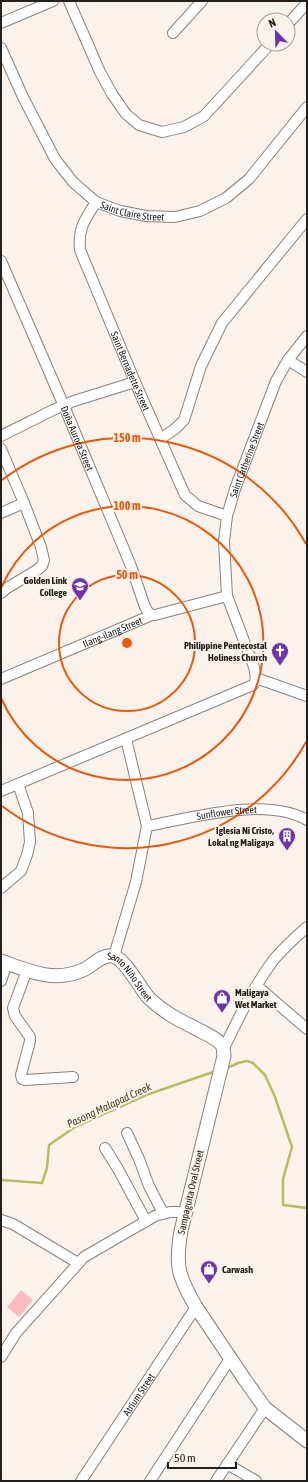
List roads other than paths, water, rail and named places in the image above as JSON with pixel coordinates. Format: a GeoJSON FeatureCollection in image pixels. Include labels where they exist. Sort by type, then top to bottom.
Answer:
{"type":"FeatureCollection","features":[{"type":"Feature","properties":{"kind":"main road","name":"Santo Niño Street"},"geometry":{"type":"LineString","coordinates":[[4,962],[49,976],[64,976],[84,969],[107,956],[114,956],[123,963],[149,998],[158,1006],[181,1021],[215,1039],[222,1044],[224,1048]]}},
{"type":"Feature","properties":{"kind":"main road","name":"Sampaguita Oval Street"},"geometry":{"type":"LineString","coordinates":[[224,1048],[185,1212],[179,1244],[178,1267],[196,1307],[263,1411],[307,1440]]}},
{"type":"Feature","properties":{"kind":"street"},"geometry":{"type":"LineString","coordinates":[[1,24],[53,1]]}},
{"type":"Feature","properties":{"kind":"street"},"geometry":{"type":"LineString","coordinates":[[69,1],[100,72],[112,94],[126,114],[139,125],[162,132],[184,127],[204,116],[263,52]]}},
{"type":"Feature","properties":{"kind":"street"},"geometry":{"type":"LineString","coordinates":[[173,34],[202,1]]}},
{"type":"Feature","properties":{"kind":"street"},"geometry":{"type":"LineString","coordinates":[[296,15],[307,3]]}},
{"type":"Feature","properties":{"kind":"street","name":"Saint Claire Street"},"geometry":{"type":"LineString","coordinates":[[1,48],[23,97],[55,159],[73,182],[96,202],[120,211],[146,216],[175,216],[200,211],[226,198],[249,179],[307,107]]}},
{"type":"Feature","properties":{"kind":"street","name":"Saint Bernadette Street"},"geometry":{"type":"LineString","coordinates":[[96,202],[82,225],[79,237],[80,250],[135,382],[185,495],[198,506],[227,516]]}},
{"type":"Feature","properties":{"kind":"street"},"geometry":{"type":"LineString","coordinates":[[160,439],[175,429],[184,420],[202,366],[222,323],[307,219]]}},
{"type":"Feature","properties":{"kind":"street","name":"Doña Aurora Street"},"geometry":{"type":"LineString","coordinates":[[1,261],[64,406],[130,566],[145,607],[152,615]]}},
{"type":"Feature","properties":{"kind":"street","name":"Saint Catherine Street"},"geometry":{"type":"LineString","coordinates":[[256,678],[254,667],[227,596],[224,541],[227,516],[235,489],[265,406],[276,381],[288,360],[307,336]]}},
{"type":"Feature","properties":{"kind":"street"},"geometry":{"type":"LineString","coordinates":[[288,360],[307,372]]}},
{"type":"Feature","properties":{"kind":"street"},"geometry":{"type":"LineString","coordinates":[[1,436],[64,406],[135,382]]}},
{"type":"Feature","properties":{"kind":"street"},"geometry":{"type":"LineString","coordinates":[[1,449],[24,504],[41,548],[44,560],[42,566],[38,570],[1,593]]}},
{"type":"Feature","properties":{"kind":"street"},"geometry":{"type":"LineString","coordinates":[[1,513],[24,504]]}},
{"type":"Feature","properties":{"kind":"street","name":"Ilang-ilang Street"},"geometry":{"type":"LineString","coordinates":[[1,679],[152,615],[155,616],[227,596]]}},
{"type":"Feature","properties":{"kind":"street"},"geometry":{"type":"LineString","coordinates":[[1,791],[253,685],[256,682],[256,678],[307,696]]}},
{"type":"Feature","properties":{"kind":"street"},"geometry":{"type":"LineString","coordinates":[[114,956],[136,882],[147,826],[126,739]]}},
{"type":"Feature","properties":{"kind":"street"},"geometry":{"type":"LineString","coordinates":[[1,888],[21,871],[30,842],[28,813],[18,784]]}},
{"type":"Feature","properties":{"kind":"street","name":"Sunflower Street"},"geometry":{"type":"LineString","coordinates":[[147,826],[234,810],[261,808],[277,810],[307,820]]}},
{"type":"Feature","properties":{"kind":"street","name":"Sampaguita Oval Street"},"geometry":{"type":"LineString","coordinates":[[224,1048],[257,986],[272,962],[307,927]]}},
{"type":"Feature","properties":{"kind":"street"},"geometry":{"type":"LineString","coordinates":[[1,981],[4,962]]}},
{"type":"Feature","properties":{"kind":"street"},"geometry":{"type":"LineString","coordinates":[[27,970],[13,1008],[15,1016],[30,1037],[21,1075],[22,1079],[73,1077]]}},
{"type":"Feature","properties":{"kind":"street"},"geometry":{"type":"LineString","coordinates":[[257,986],[307,1029]]}},
{"type":"Feature","properties":{"kind":"street"},"geometry":{"type":"LineString","coordinates":[[127,1134],[139,1159],[149,1186],[163,1213]]}},
{"type":"Feature","properties":{"kind":"street"},"geometry":{"type":"LineString","coordinates":[[105,1148],[146,1221]]}},
{"type":"Feature","properties":{"kind":"street"},"geometry":{"type":"LineString","coordinates":[[1,1357],[16,1333],[78,1263],[90,1253],[163,1213],[176,1211],[185,1212]]}},
{"type":"Feature","properties":{"kind":"street"},"geometry":{"type":"LineString","coordinates":[[1,1220],[13,1224],[78,1263]]}},
{"type":"Feature","properties":{"kind":"street","name":"Atrium Street"},"geometry":{"type":"LineString","coordinates":[[81,1481],[196,1307]]}},
{"type":"Feature","properties":{"kind":"street"},"geometry":{"type":"LineString","coordinates":[[150,1481],[230,1359]]}},
{"type":"Feature","properties":{"kind":"street"},"geometry":{"type":"LineString","coordinates":[[216,1481],[263,1411]]}},
{"type":"Feature","properties":{"kind":"street"},"geometry":{"type":"LineString","coordinates":[[228,1464],[256,1481]]}},
{"type":"Feature","properties":{"kind":"waterway"},"geometry":{"type":"LineString","coordinates":[[225,1069],[247,1061],[253,1063],[265,1075],[275,1097],[292,1147],[283,1179],[283,1205],[307,1208]]}},
{"type":"Feature","properties":{"kind":"waterway","name":"Pasong Malapad Creek"},"geometry":{"type":"LineString","coordinates":[[1,1180],[42,1183],[47,1168],[49,1145],[75,1127],[146,1095],[216,1071]]}},
{"type":"Feature","properties":{"kind":"place","name":"Golden Link College"},"geometry":{"type":"Point","coordinates":[80,601]}},
{"type":"Feature","properties":{"kind":"place","name":"Philippine Pentecostal Holiness Church"},"geometry":{"type":"Point","coordinates":[280,666]}},
{"type":"Feature","properties":{"kind":"place","name":"Iglesia Ni Cristo, Lokal ng Maligaya"},"geometry":{"type":"Point","coordinates":[287,851]}},
{"type":"Feature","properties":{"kind":"place","name":"Maligaya Wet Market"},"geometry":{"type":"Point","coordinates":[222,1013]}},
{"type":"Feature","properties":{"kind":"place","name":"Carwash"},"geometry":{"type":"Point","coordinates":[209,1284]}}]}
